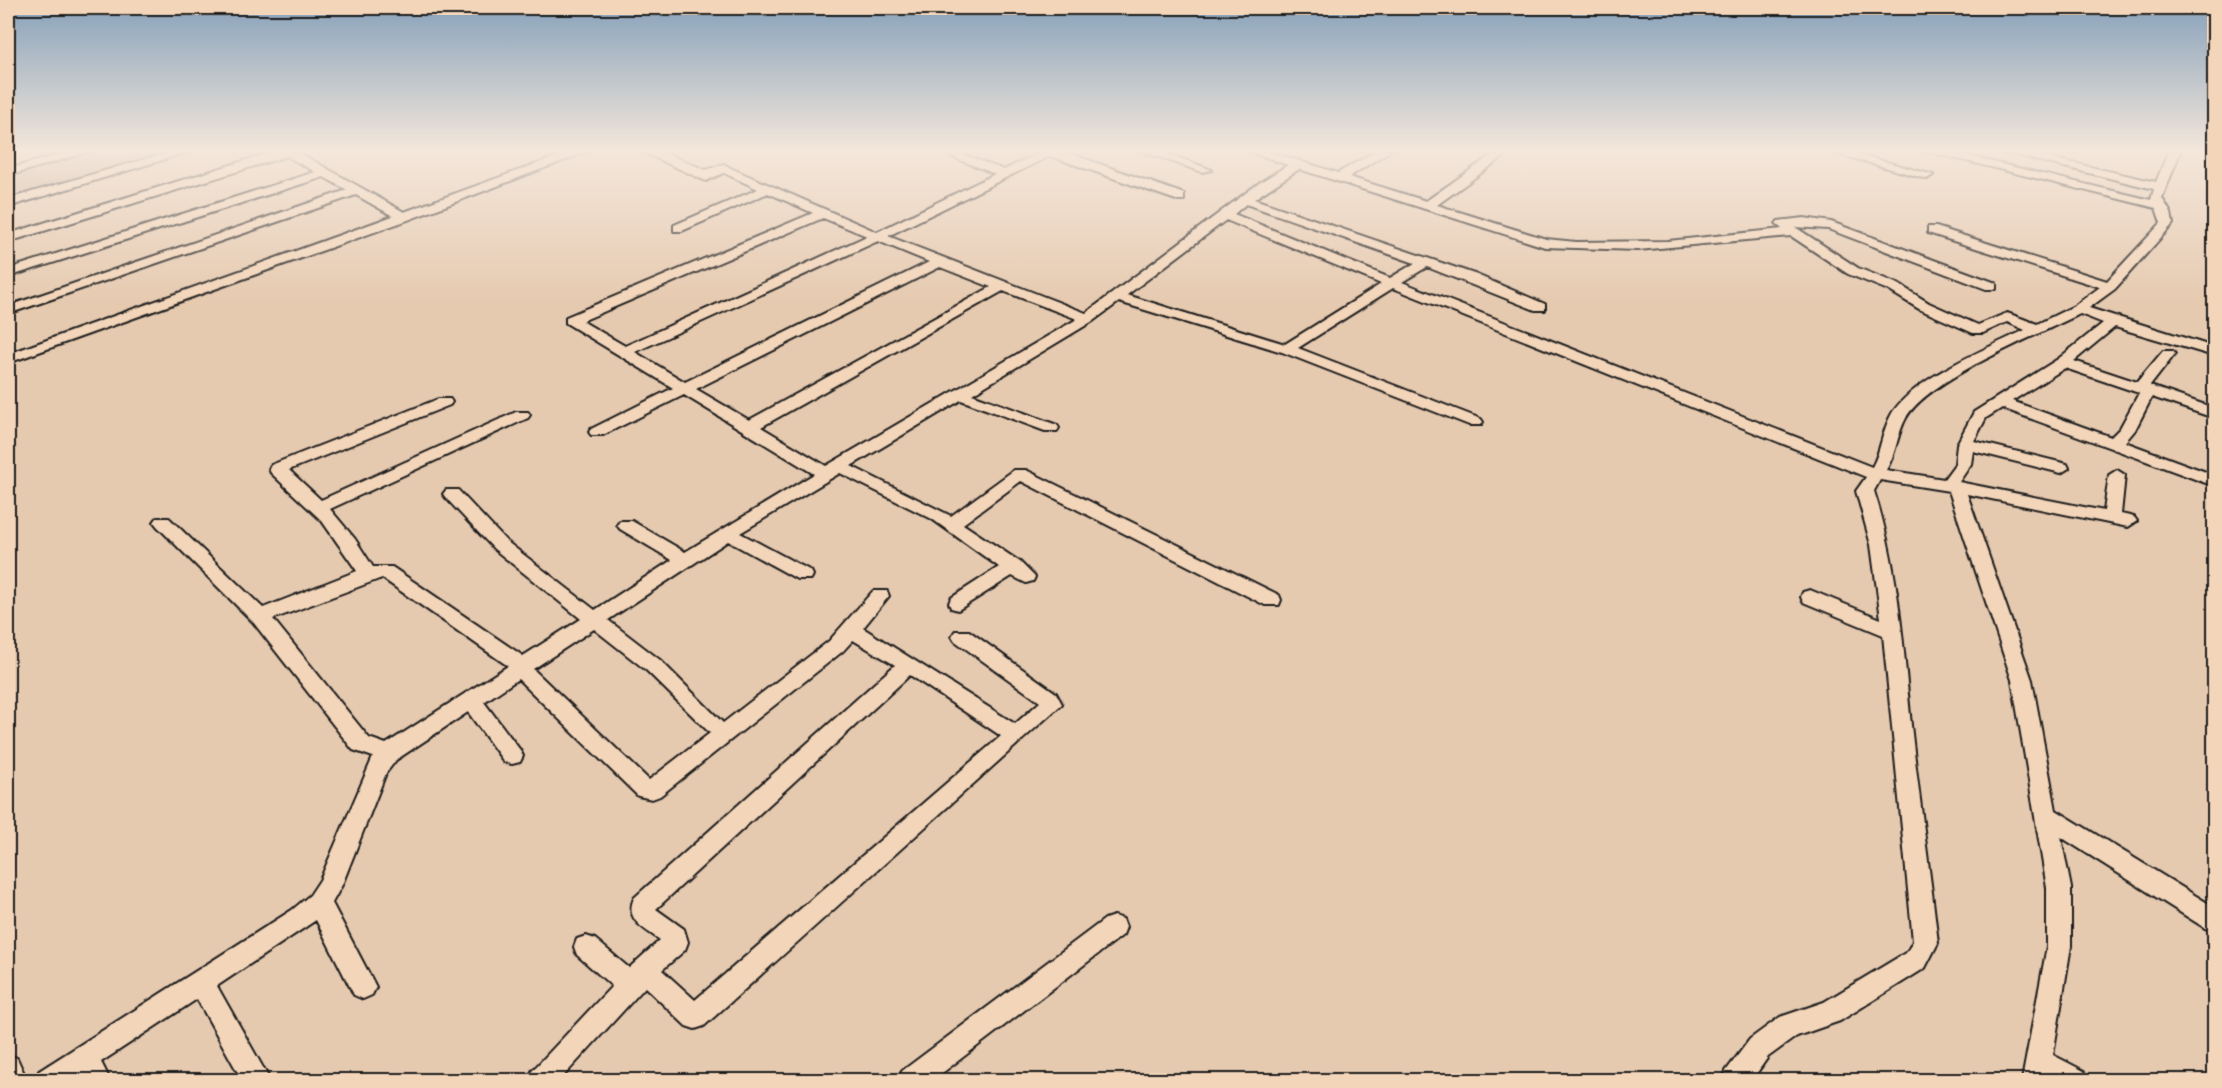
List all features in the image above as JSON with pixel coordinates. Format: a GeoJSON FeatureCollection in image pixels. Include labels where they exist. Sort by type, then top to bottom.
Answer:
{"type":"FeatureCollection","features":[{"type":"Feature","properties":{"kind":"street"},"geometry":{"type":"LineString","coordinates":[[8,238],[127,201]]}},
{"type":"Feature","properties":{"kind":"street"},"geometry":{"type":"LineString","coordinates":[[8,273],[235,201]]}},
{"type":"Feature","properties":{"kind":"street"},"geometry":{"type":"LineString","coordinates":[[8,310],[327,201]]}},
{"type":"Feature","properties":{"kind":"street"},"geometry":{"type":"LineString","coordinates":[[376,201],[404,217]]}},
{"type":"Feature","properties":{"kind":"street"},"geometry":{"type":"LineString","coordinates":[[8,359],[448,201]]}},
{"type":"Feature","properties":{"kind":"street"},"geometry":{"type":"LineString","coordinates":[[678,228],[741,201]]}},
{"type":"Feature","properties":{"kind":"street"},"geometry":{"type":"LineString","coordinates":[[794,201],[1000,287],[1088,318]]}},
{"type":"Feature","properties":{"kind":"street"},"geometry":{"type":"LineString","coordinates":[[624,352],[950,201]]}},
{"type":"Feature","properties":{"kind":"street"},"geometry":{"type":"LineString","coordinates":[[50,1080],[90,1070],[202,983],[301,918],[319,902],[330,885],[377,769],[388,754],[727,533],[1088,318],[1244,201]]}},
{"type":"Feature","properties":{"kind":"street"},"geometry":{"type":"LineString","coordinates":[[1247,201],[1425,262],[1540,307]]}},
{"type":"Feature","properties":{"kind":"street"},"geometry":{"type":"LineString","coordinates":[[1415,201],[1545,243],[1593,249],[1668,245],[1792,232]]}},
{"type":"Feature","properties":{"kind":"street"},"geometry":{"type":"LineString","coordinates":[[1428,205],[1434,201]]}},
{"type":"Feature","properties":{"kind":"street"},"geometry":{"type":"LineString","coordinates":[[2140,201],[2158,205]]}},
{"type":"Feature","properties":{"kind":"street"},"geometry":{"type":"LineString","coordinates":[[1736,1080],[1759,1048],[1789,1026],[1831,1012],[1916,960],[1926,943],[1900,716],[1894,632],[1878,527],[1865,490],[1876,475],[1899,416],[1926,389],[1954,370],[2079,309],[2110,286],[2167,224],[2165,213],[2157,201]]}},
{"type":"Feature","properties":{"kind":"street"},"geometry":{"type":"LineString","coordinates":[[822,213],[571,320],[749,428],[833,470],[938,515],[1020,572],[958,603]]}},
{"type":"Feature","properties":{"kind":"street"},"geometry":{"type":"LineString","coordinates":[[1225,215],[1876,475],[1906,477],[1952,485],[2120,520],[2117,475]]}},
{"type":"Feature","properties":{"kind":"street"},"geometry":{"type":"LineString","coordinates":[[1991,286],[1831,226],[1804,222],[1782,224],[1853,271],[1893,287],[1924,306],[1978,330],[2007,317],[2039,330]]}},
{"type":"Feature","properties":{"kind":"street"},"geometry":{"type":"LineString","coordinates":[[1932,230],[2110,286]]}},
{"type":"Feature","properties":{"kind":"street"},"geometry":{"type":"LineString","coordinates":[[597,432],[941,261]]}},
{"type":"Feature","properties":{"kind":"street"},"geometry":{"type":"LineString","coordinates":[[1287,350],[1425,262]]}},
{"type":"Feature","properties":{"kind":"street"},"geometry":{"type":"LineString","coordinates":[[749,428],[1000,287]]}},
{"type":"Feature","properties":{"kind":"street"},"geometry":{"type":"LineString","coordinates":[[1115,296],[1287,350],[1475,422]]}},
{"type":"Feature","properties":{"kind":"street"},"geometry":{"type":"LineString","coordinates":[[2079,309],[2113,322],[2214,352]]}},
{"type":"Feature","properties":{"kind":"street"},"geometry":{"type":"LineString","coordinates":[[2073,1080],[2037,1071],[2059,946],[2059,888],[2022,680],[1952,485],[1963,464],[1965,444],[1980,415],[2063,362],[2113,322]]}},
{"type":"Feature","properties":{"kind":"street"},"geometry":{"type":"LineString","coordinates":[[2115,443],[2127,430],[2144,390],[2168,354]]}},
{"type":"Feature","properties":{"kind":"street"},"geometry":{"type":"LineString","coordinates":[[2063,362],[2214,414]]}},
{"type":"Feature","properties":{"kind":"street"},"geometry":{"type":"LineString","coordinates":[[961,394],[1051,428]]}},
{"type":"Feature","properties":{"kind":"street"},"geometry":{"type":"LineString","coordinates":[[368,574],[348,540],[320,507],[277,469],[444,402]]}},
{"type":"Feature","properties":{"kind":"street"},"geometry":{"type":"LineString","coordinates":[[2000,402],[2214,481]]}},
{"type":"Feature","properties":{"kind":"street"},"geometry":{"type":"LineString","coordinates":[[320,507],[522,416]]}},
{"type":"Feature","properties":{"kind":"street"},"geometry":{"type":"LineString","coordinates":[[1965,444],[2061,468]]}},
{"type":"Feature","properties":{"kind":"street"},"geometry":{"type":"LineString","coordinates":[[951,525],[1020,474],[1272,600]]}},
{"type":"Feature","properties":{"kind":"street"},"geometry":{"type":"LineString","coordinates":[[452,494],[500,545],[653,665],[714,726]]}},
{"type":"Feature","properties":{"kind":"street"},"geometry":{"type":"LineString","coordinates":[[163,522],[260,617],[361,744],[388,754]]}},
{"type":"Feature","properties":{"kind":"street"},"geometry":{"type":"LineString","coordinates":[[626,525],[685,560]]}},
{"type":"Feature","properties":{"kind":"street"},"geometry":{"type":"LineString","coordinates":[[727,533],[804,575]]}},
{"type":"Feature","properties":{"kind":"street"},"geometry":{"type":"LineString","coordinates":[[260,617],[368,574],[384,571],[520,667],[646,790],[652,790],[827,653],[852,630],[880,596]]}},
{"type":"Feature","properties":{"kind":"street"},"geometry":{"type":"LineString","coordinates":[[1810,597],[1894,632]]}},
{"type":"Feature","properties":{"kind":"street"},"geometry":{"type":"LineString","coordinates":[[852,630],[909,664],[1016,735]]}},
{"type":"Feature","properties":{"kind":"street"},"geometry":{"type":"LineString","coordinates":[[586,947],[695,1017],[1052,704],[1052,700],[962,636]]}},
{"type":"Feature","properties":{"kind":"street"},"geometry":{"type":"LineString","coordinates":[[542,1080],[676,939],[643,913],[643,906],[909,664]]}},
{"type":"Feature","properties":{"kind":"street"},"geometry":{"type":"LineString","coordinates":[[471,700],[512,756]]}},
{"type":"Feature","properties":{"kind":"street"},"geometry":{"type":"LineString","coordinates":[[2044,813],[2214,920]]}},
{"type":"Feature","properties":{"kind":"street"},"geometry":{"type":"LineString","coordinates":[[319,902],[363,987]]}},
{"type":"Feature","properties":{"kind":"street"},"geometry":{"type":"LineString","coordinates":[[912,1080],[1114,927]]}},
{"type":"Feature","properties":{"kind":"street"},"geometry":{"type":"LineString","coordinates":[[202,983],[257,1080]]}},
{"type":"Feature","properties":{"kind":"street"},"geometry":{"type":"LineString","coordinates":[[8,1067],[14,1080]]}}]}
